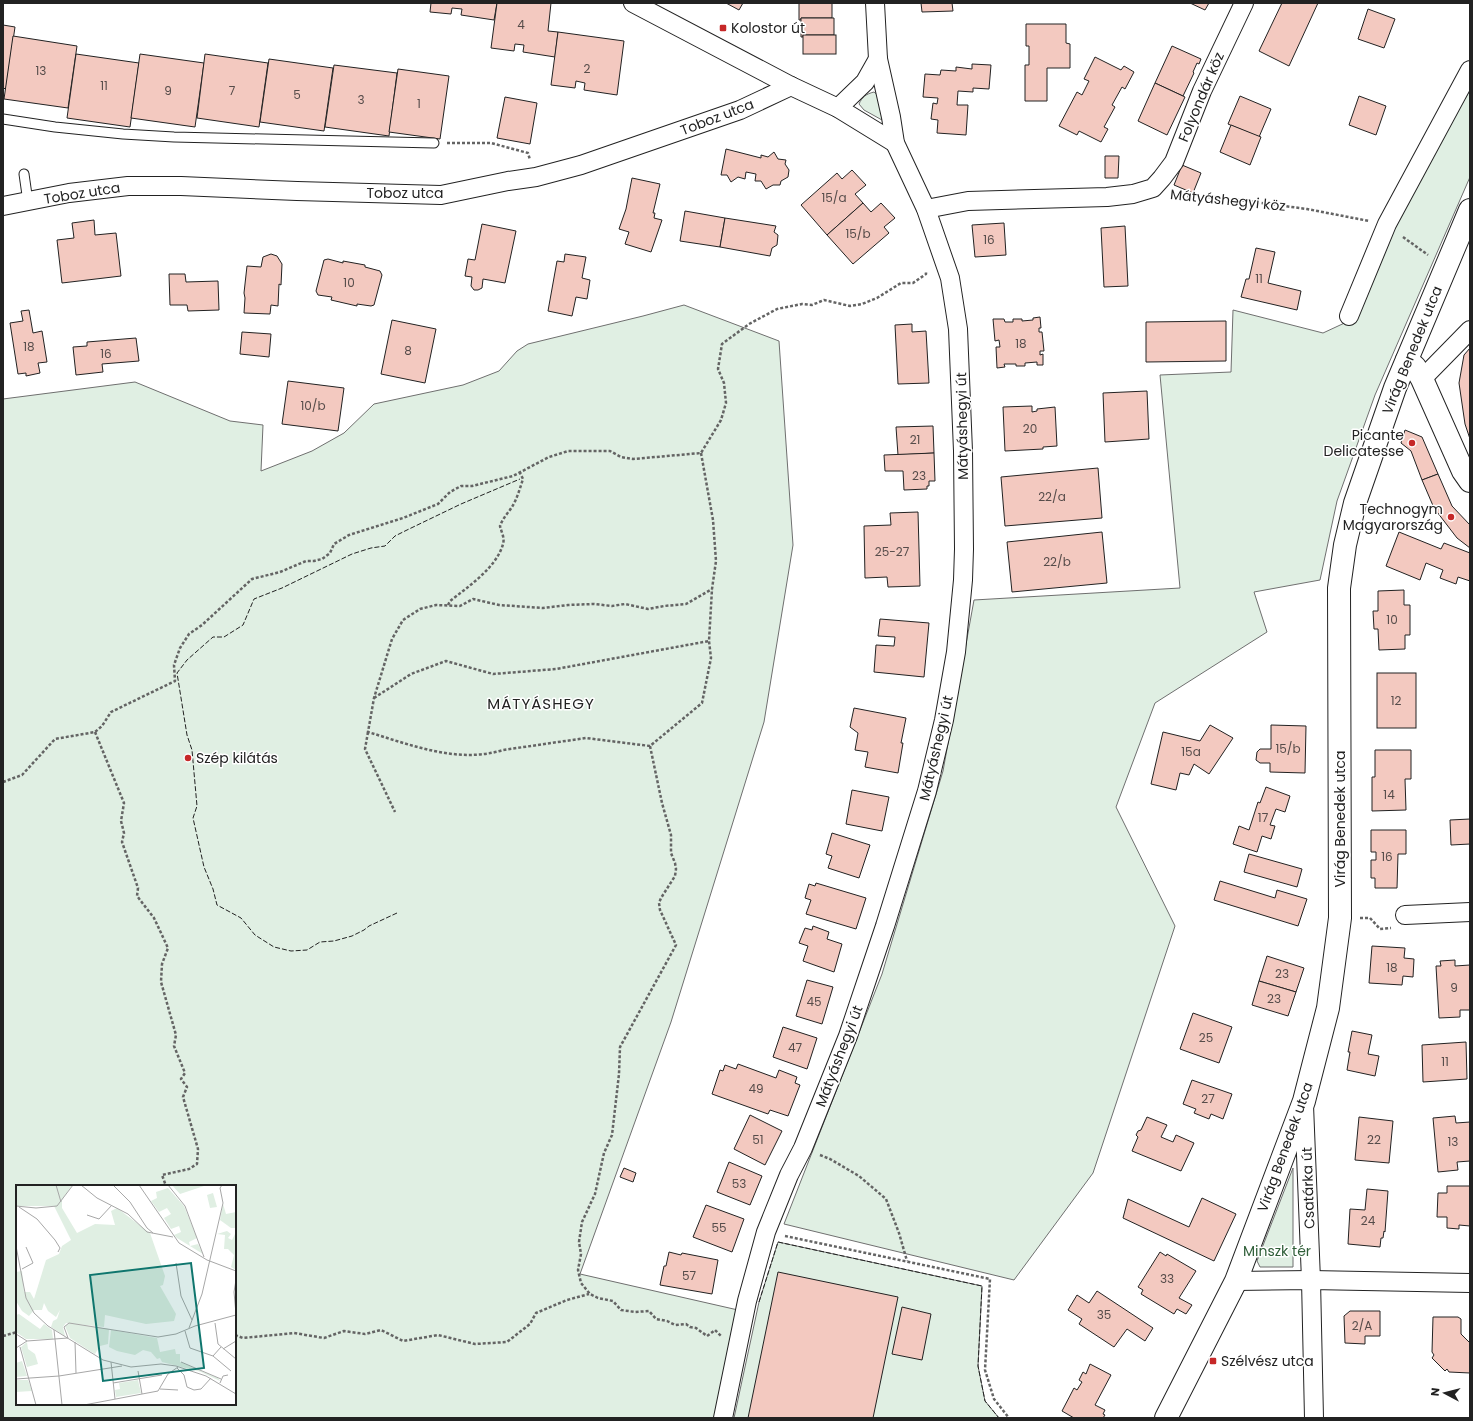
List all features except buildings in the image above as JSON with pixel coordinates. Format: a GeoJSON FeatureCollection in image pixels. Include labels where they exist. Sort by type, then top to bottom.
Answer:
{"type":"FeatureCollection","features":[{"type":"Feature","properties":{"kind":"street"},"geometry":{"type":"LineString","coordinates":[[633,3],[791,86],[838,108],[895,143]]}},
{"type":"Feature","properties":{"kind":"street","name":"Mátyáshegyi út"},"geometry":{"type":"LineString","coordinates":[[723,1418],[747,1301],[766,1232],[789,1175],[803,1148],[848,1036],[885,926],[927,791],[944,720],[956,652],[963,580],[964,549],[962,428],[958,329],[950,278],[926,209],[895,143],[891,117],[878,59],[875,3]]}},
{"type":"Feature","properties":{"kind":"street","name":"Folyondár köz"},"geometry":{"type":"LineString","coordinates":[[1153,188],[1174,162],[1202,91],[1244,3]]}},
{"type":"Feature","properties":{"kind":"street"},"geometry":{"type":"LineString","coordinates":[[838,108],[865,82],[878,59]]}},
{"type":"Feature","properties":{"kind":"street"},"geometry":{"type":"LineString","coordinates":[[1349,316],[1387,224],[1470,70]]}},
{"type":"Feature","properties":{"kind":"street","name":"Toboz utca"},"geometry":{"type":"LineString","coordinates":[[3,206],[69,193],[128,186],[181,186],[441,195],[508,180],[536,177],[581,165],[740,110],[791,86]]}},
{"type":"Feature","properties":{"kind":"street","name":"Mátyáshegyi köz"},"geometry":{"type":"LineString","coordinates":[[926,209],[968,201],[1120,196],[1153,188]]}},
{"type":"Feature","properties":{"kind":"street","name":"Virág Benedek utca"},"geometry":{"type":"LineString","coordinates":[[1166,1418],[1236,1281],[1304,1101],[1328,1008],[1340,918],[1339,588],[1345,545],[1355,502],[1395,388],[1470,210]]}},
{"type":"Feature","properties":{"kind":"street"},"geometry":{"type":"LineString","coordinates":[[1422,379],[1470,330]]}},
{"type":"Feature","properties":{"kind":"street"},"geometry":{"type":"LineString","coordinates":[[1407,360],[1415,367],[1422,379],[1463,471],[1470,481]]}},
{"type":"Feature","properties":{"kind":"street"},"geometry":{"type":"LineString","coordinates":[[1405,915],[1470,912]]}},
{"type":"Feature","properties":{"kind":"street","name":"Csatárka út"},"geometry":{"type":"LineString","coordinates":[[1304,1101],[1311,1280],[1314,1418]]}},
{"type":"Feature","properties":{"kind":"street"},"geometry":{"type":"LineString","coordinates":[[1236,1281],[1311,1280],[1470,1283]]}},
{"type":"Feature","properties":{"kind":"lane"},"geometry":{"type":"LineString","coordinates":[[3,118],[56,127],[174,137],[434,143]]}},
{"type":"Feature","properties":{"kind":"lane"},"geometry":{"type":"LineString","coordinates":[[24,174],[28,202]]}},
{"type":"Feature","properties":{"kind":"path"},"geometry":{"type":"LineString","coordinates":[[434,143],[492,143],[528,153]]}},
{"type":"Feature","properties":{"kind":"path","name":"Mátyáshegyi köz"},"geometry":{"type":"LineString","coordinates":[[1153,188],[1170,196],[1215,197],[1307,209],[1387,224]]}},
{"type":"Feature","properties":{"kind":"path"},"geometry":{"type":"LineString","coordinates":[[1387,224],[1445,269]]}},
{"type":"Feature","properties":{"kind":"path"},"geometry":{"type":"LineString","coordinates":[[368,732],[432,751],[468,755],[493,754],[503,750],[586,738],[650,746],[702,703],[711,658],[709,641],[712,589],[716,561],[713,520],[701,453],[721,420],[726,403],[724,383],[718,369],[722,344],[749,324],[777,309],[802,304],[812,305],[824,300],[850,306],[862,304],[877,298],[901,283],[913,283],[926,274]]}},
{"type":"Feature","properties":{"kind":"path"},"geometry":{"type":"LineString","coordinates":[[3,782],[22,775],[56,739],[95,732],[102,726],[111,712],[175,681],[174,665],[180,648],[189,634],[202,625],[252,579],[280,572],[306,561],[322,559],[330,553],[334,544],[349,535],[403,518],[438,504],[450,492],[461,486],[472,486],[513,476],[549,457],[568,451],[610,452],[620,457],[633,459],[701,453]]}},
{"type":"Feature","properties":{"kind":"path"},"geometry":{"type":"LineString","coordinates":[[448,605],[450,601],[481,577],[496,558],[503,544],[504,538],[500,526],[504,517],[513,506],[523,479],[520,473]]}},
{"type":"Feature","properties":{"kind":"path"},"geometry":{"type":"LineString","coordinates":[[395,812],[366,750],[374,698],[392,639],[403,620],[420,609],[436,605],[460,606],[474,599],[499,605],[543,608],[568,605],[594,604],[612,606],[625,604],[648,609],[686,604],[712,589]]}},
{"type":"Feature","properties":{"kind":"path"},"geometry":{"type":"LineString","coordinates":[[374,698],[411,674],[446,661],[492,674],[556,669],[709,641]]}},
{"type":"Feature","properties":{"kind":"path"},"geometry":{"type":"LineString","coordinates":[[95,732],[124,803],[121,821],[124,833],[122,842],[138,888],[137,896],[154,918],[168,948],[162,964],[162,982],[176,1035],[174,1046],[186,1073],[181,1079],[187,1087],[183,1097],[198,1149],[197,1164],[189,1169],[162,1175],[166,1185]]}},
{"type":"Feature","properties":{"kind":"path"},"geometry":{"type":"LineString","coordinates":[[650,746],[662,803],[672,835],[671,853],[676,869],[675,876],[659,903],[660,910],[676,945],[620,1047],[612,1135],[604,1153],[595,1194],[580,1228],[579,1242],[581,1254],[578,1270],[581,1283],[590,1294],[598,1298],[613,1301],[621,1310],[635,1312],[648,1311],[656,1319],[667,1320],[675,1325],[686,1324],[690,1327],[696,1328],[707,1336],[715,1330],[725,1344],[736,1353]]}},
{"type":"Feature","properties":{"kind":"path"},"geometry":{"type":"LineString","coordinates":[[803,1148],[830,1159],[859,1176],[886,1199],[899,1233],[907,1261]]}},
{"type":"Feature","properties":{"kind":"path"},"geometry":{"type":"LineString","coordinates":[[766,1232],[990,1279],[985,1370],[994,1398],[1009,1418]]}},
{"type":"Feature","properties":{"kind":"path"},"geometry":{"type":"LineString","coordinates":[[236,1335],[243,1338],[294,1333],[324,1338],[344,1331],[365,1334],[381,1330],[404,1341],[438,1335],[475,1344],[507,1342],[530,1324],[536,1313],[567,1300],[590,1294]]}},
{"type":"Feature","properties":{"kind":"path"},"geometry":{"type":"LineString","coordinates":[[3,1336],[16,1332]]}},
{"type":"Feature","properties":{"kind":"green space"},"geometry":{"type":"Polygon","coordinates":[[[1470,90],[1470,177],[1375,395],[1337,501],[1320,580],[1254,592],[1267,632],[1155,703],[1116,807],[1175,926],[1093,1173],[1014,1280],[784,1224],[882,974],[943,771],[974,600],[1180,588],[1160,375],[1231,372],[1233,310],[1323,333],[1351,320],[1419,178],[1470,90]]]}},
{"type":"Feature","properties":{"kind":"green space"},"geometry":{"type":"Polygon","coordinates":[[[874,92],[880,97],[885,119],[882,120],[864,110],[859,104],[861,99],[874,92]]]}},
{"type":"Feature","properties":{"kind":"green space"},"geometry":{"type":"Polygon","coordinates":[[[684,305],[779,341],[793,545],[764,722],[671,1022],[580,1274],[738,1310],[716,1418],[3,1418],[3,399],[135,382],[230,421],[263,425],[261,471],[312,451],[344,433],[374,404],[463,385],[499,371],[517,351],[528,344],[684,305]]]}},
{"type":"Feature","properties":{"kind":"green space","name":"Minszk tér"},"geometry":{"type":"Polygon","coordinates":[[[1293,1168],[1293,1267],[1260,1267],[1257,1261],[1293,1168]]]}},
{"type":"Feature","properties":{"kind":"green space"},"geometry":{"type":"Polygon","coordinates":[[[778,1242],[982,1286],[978,1366],[985,1401],[999,1418],[734,1418],[759,1302],[778,1242]]]}},
{"type":"Feature","properties":{"kind":"fence"},"geometry":{"type":"LineString","coordinates":[[397,913],[352,936],[334,941],[320,942],[307,950],[291,951],[274,947],[255,935],[241,918],[217,905],[213,889],[204,867],[193,818],[197,806],[192,750],[187,735],[177,673],[187,660],[213,637],[224,637],[243,625],[254,599],[282,588],[352,554],[371,548],[385,546],[395,536],[407,530],[461,504],[520,479]]}},
{"type":"Feature","properties":{"kind":"fence"},"geometry":{"type":"LineString","coordinates":[[759,1302],[778,1242],[982,1286],[978,1366],[985,1401],[999,1418]]}},
{"type":"Feature","properties":{"kind":"place","name":"Kolostor út"},"geometry":{"type":"Point","coordinates":[723,28]}},
{"type":"Feature","properties":{"kind":"place","name":"Picante Delicatesse"},"geometry":{"type":"Point","coordinates":[1412,443]}},
{"type":"Feature","properties":{"kind":"place","name":"Technogym Magyarország"},"geometry":{"type":"Point","coordinates":[1451,517]}},
{"type":"Feature","properties":{"kind":"place","name":"Szép kilátás"},"geometry":{"type":"Point","coordinates":[188,758]}},
{"type":"Feature","properties":{"kind":"place","name":"Szélvész utca"},"geometry":{"type":"Point","coordinates":[1213,1361]}},
{"type":"Feature","properties":{"kind":"district","name":"MÁTYÁSHEGY"},"geometry":{"type":"Point","coordinates":[541,704]}}]}
